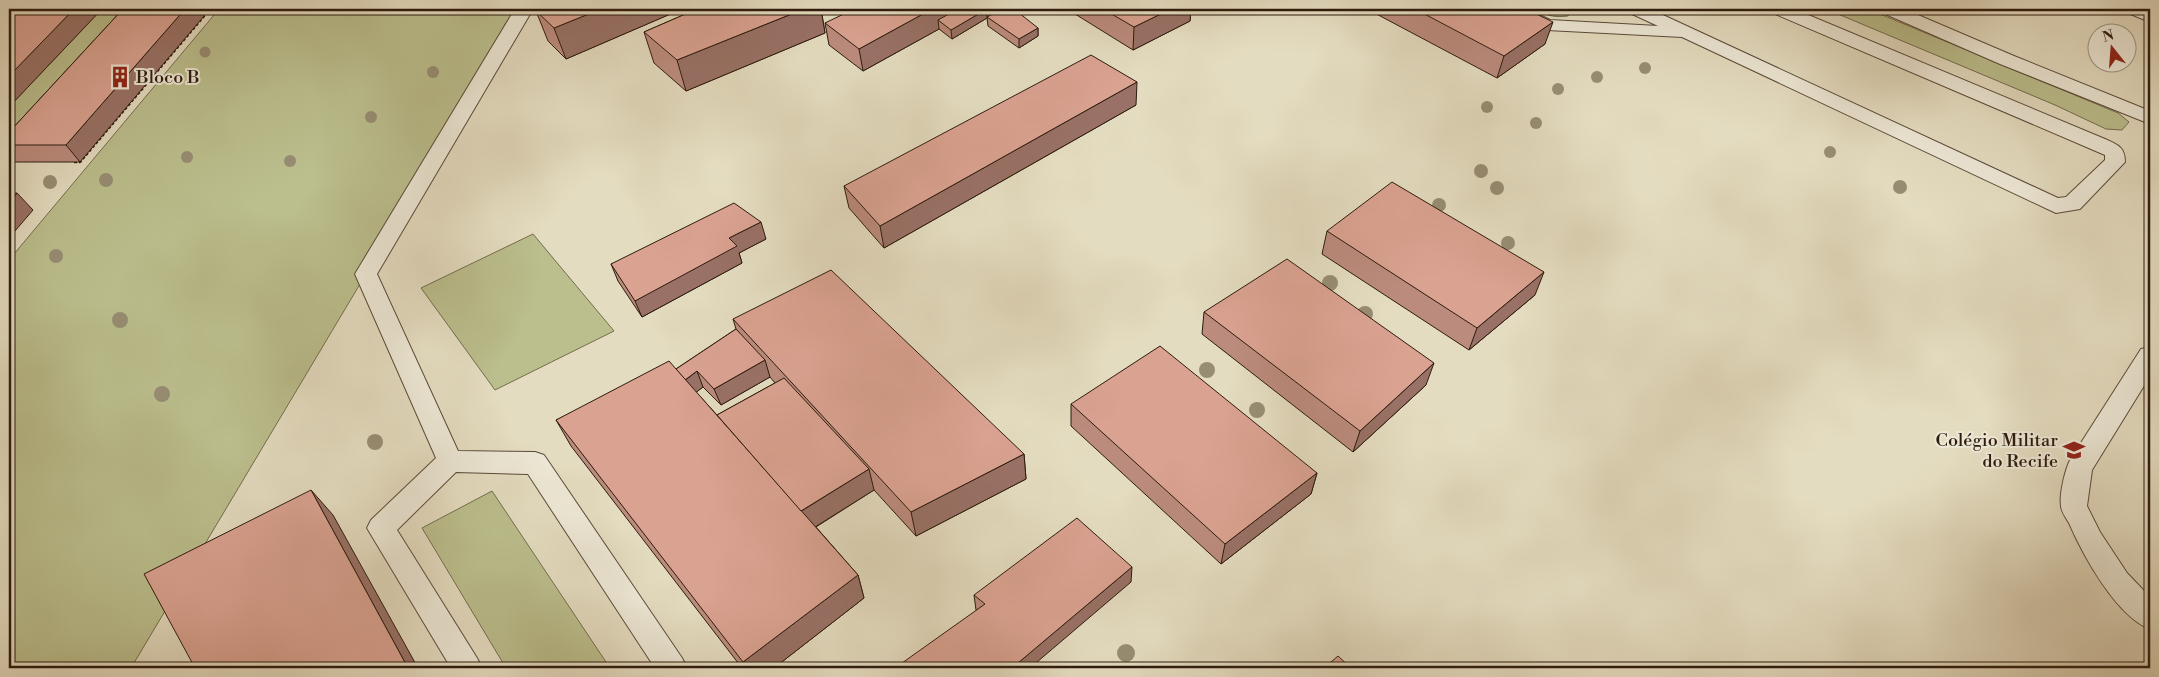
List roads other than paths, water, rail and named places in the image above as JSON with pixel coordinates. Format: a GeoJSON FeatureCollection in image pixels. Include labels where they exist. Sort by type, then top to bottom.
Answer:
{"type":"FeatureCollection","features":[{"type":"Feature","properties":{"kind":"lane"},"geometry":{"type":"LineString","coordinates":[[450,461],[366,274],[524,9]]}},
{"type":"Feature","properties":{"kind":"lane"},"geometry":{"type":"LineString","coordinates":[[1512,9],[1547,26],[1691,34]]}},
{"type":"Feature","properties":{"kind":"lane"},"geometry":{"type":"LineString","coordinates":[[1636,9],[2056,206],[2072,204],[2115,162],[2115,152],[2098,144],[1779,9]]}},
{"type":"Feature","properties":{"kind":"lane"},"geometry":{"type":"LineString","coordinates":[[1889,9],[2007,60],[2150,118]]}},
{"type":"Feature","properties":{"kind":"lane"},"geometry":{"type":"LineString","coordinates":[[2134,9],[2150,16]]}},
{"type":"Feature","properties":{"kind":"lane"},"geometry":{"type":"LineString","coordinates":[[2150,356],[2079,468],[2074,506],[2090,540],[2117,582],[2150,616]]}},
{"type":"Feature","properties":{"kind":"lane"},"geometry":{"type":"LineString","coordinates":[[467,668],[381,528],[450,461],[535,463],[672,668]]}},
{"type":"Feature","properties":{"kind":"place","name":"Bloco B"},"geometry":{"type":"Point","coordinates":[120,77]}},
{"type":"Feature","properties":{"kind":"place","name":"Colégio Militar do Recife"},"geometry":{"type":"Point","coordinates":[2074,450]}}]}
